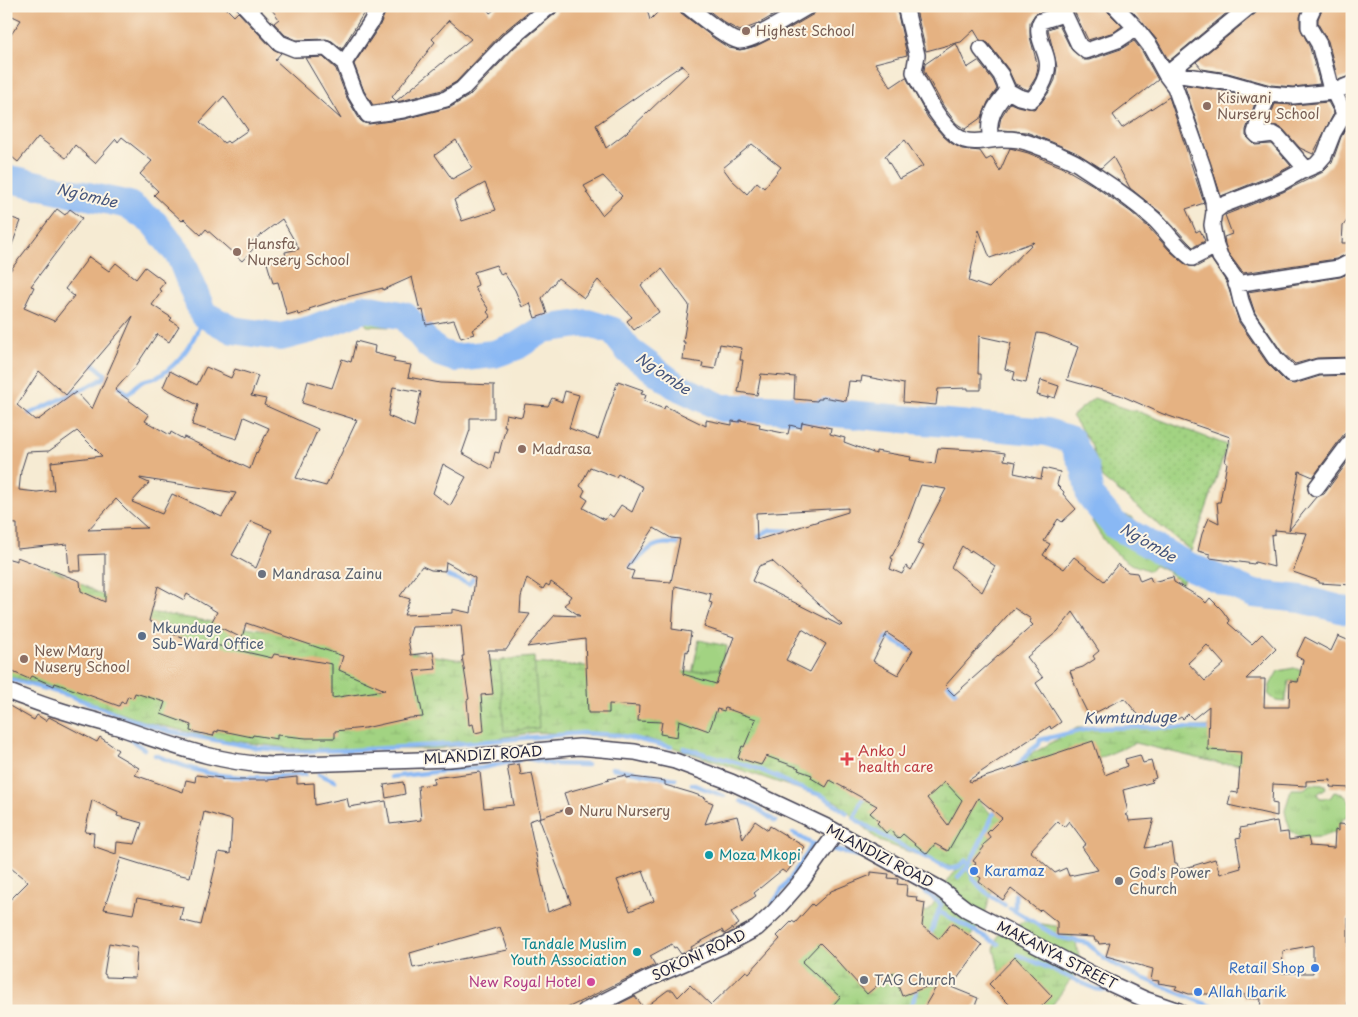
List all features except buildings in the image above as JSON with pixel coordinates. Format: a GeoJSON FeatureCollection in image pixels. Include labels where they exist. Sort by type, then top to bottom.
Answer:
{"type":"FeatureCollection","features":[{"type":"Feature","properties":{"kind":"street"},"geometry":{"type":"LineString","coordinates":[[245,6],[280,43],[295,49],[326,48],[344,63],[356,95],[368,115],[403,110],[446,99],[462,89],[508,41],[550,6]]}},
{"type":"Feature","properties":{"kind":"street"},"geometry":{"type":"LineString","coordinates":[[344,63],[371,22],[379,6]]}},
{"type":"Feature","properties":{"kind":"street"},"geometry":{"type":"LineString","coordinates":[[687,6],[728,36],[739,41],[752,39],[809,6]]}},
{"type":"Feature","properties":{"kind":"street"},"geometry":{"type":"LineString","coordinates":[[905,6],[917,55],[914,72],[921,88],[939,115],[957,135],[964,140],[974,142],[991,139],[1018,140],[1076,163],[1118,191],[1155,220],[1177,246],[1192,258],[1216,246]]}},
{"type":"Feature","properties":{"kind":"street"},"geometry":{"type":"LineString","coordinates":[[1115,6],[1136,28],[1175,87],[1213,201],[1212,225],[1216,246],[1236,284],[1244,311],[1275,358],[1292,375],[1318,368],[1352,366]]}},
{"type":"Feature","properties":{"kind":"street"},"geometry":{"type":"LineString","coordinates":[[1167,74],[1249,6]]}},
{"type":"Feature","properties":{"kind":"street"},"geometry":{"type":"LineString","coordinates":[[1214,212],[1223,206],[1288,180],[1306,168],[1316,165],[1324,156],[1333,133],[1343,116],[1343,111],[1329,82],[1319,44],[1309,27],[1309,17],[1314,6]]}},
{"type":"Feature","properties":{"kind":"street"},"geometry":{"type":"LineString","coordinates":[[980,50],[1001,74],[1008,91],[1031,100],[1036,96],[1047,72],[1047,59],[1038,27],[1041,21],[1060,14],[1065,15],[1079,45],[1086,51],[1118,40],[1136,28]]}},
{"type":"Feature","properties":{"kind":"street"},"geometry":{"type":"LineString","coordinates":[[1167,74],[1226,82],[1269,94],[1293,96],[1333,92],[1352,84]]}},
{"type":"Feature","properties":{"kind":"street"},"geometry":{"type":"LineString","coordinates":[[991,139],[988,129],[990,120],[995,107],[1008,91]]}},
{"type":"Feature","properties":{"kind":"street"},"geometry":{"type":"LineString","coordinates":[[1269,94],[1255,134],[1258,136],[1273,134],[1278,137],[1306,168]]}},
{"type":"Feature","properties":{"kind":"street"},"geometry":{"type":"LineString","coordinates":[[1236,284],[1339,268],[1352,261]]}},
{"type":"Feature","properties":{"kind":"street"},"geometry":{"type":"LineString","coordinates":[[1316,488],[1351,443]]}},
{"type":"Feature","properties":{"kind":"street","name":"MLANDIZI ROAD"},"geometry":{"type":"LineString","coordinates":[[6,691],[55,709],[184,749],[218,759],[250,764],[273,765],[449,759],[579,747],[635,752],[676,761],[715,775],[836,833],[940,889]]}},
{"type":"Feature","properties":{"kind":"street","name":"SOKONI ROAD"},"geometry":{"type":"LineString","coordinates":[[584,1011],[757,928],[803,879],[836,833]]}},
{"type":"Feature","properties":{"kind":"street","name":"MAKANYA STREET"},"geometry":{"type":"LineString","coordinates":[[940,889],[966,909],[1105,981],[1144,999],[1179,1011]]}},
{"type":"Feature","properties":{"kind":"green space"},"geometry":{"type":"Polygon","coordinates":[[[369,314],[378,314],[382,322],[388,320],[392,325],[390,327],[367,326],[364,321],[365,317],[369,314]]]}},
{"type":"Feature","properties":{"kind":"green space"},"geometry":{"type":"Polygon","coordinates":[[[1094,398],[1137,411],[1227,445],[1191,551],[1102,478],[1091,444],[1072,416],[1094,398]]]}},
{"type":"Feature","properties":{"kind":"green space"},"geometry":{"type":"Polygon","coordinates":[[[1102,509],[1132,517],[1147,533],[1143,538],[1189,560],[1182,584],[1167,571],[1154,565],[1150,571],[1130,563],[1117,554],[1103,539],[1092,521],[1102,509]]]}},
{"type":"Feature","properties":{"kind":"green space"},"geometry":{"type":"Polygon","coordinates":[[[41,569],[54,569],[109,599],[142,611],[455,659],[691,672],[749,665],[932,748],[992,815],[1023,759],[1077,728],[1352,725],[1352,760],[1222,764],[1135,743],[1046,781],[1008,833],[984,918],[944,972],[960,1011],[740,1011],[809,942],[852,946],[897,916],[929,911],[957,869],[879,841],[837,802],[648,739],[535,732],[437,749],[297,749],[218,739],[142,721],[44,685],[6,676],[6,599],[41,569]]]}},
{"type":"Feature","properties":{"kind":"green space"},"geometry":{"type":"Polygon","coordinates":[[[699,640],[727,646],[715,682],[692,674],[699,640]]]}},
{"type":"Feature","properties":{"kind":"green space"},"geometry":{"type":"Polygon","coordinates":[[[534,657],[539,728],[504,731],[499,660],[534,657]]]}},
{"type":"Feature","properties":{"kind":"green space"},"geometry":{"type":"Polygon","coordinates":[[[1294,668],[1305,672],[1297,682],[1289,681],[1285,702],[1276,701],[1268,694],[1270,685],[1278,671],[1294,668]]]}},
{"type":"Feature","properties":{"kind":"green space"},"geometry":{"type":"Polygon","coordinates":[[[1311,784],[1325,785],[1326,788],[1317,794],[1320,798],[1330,798],[1334,792],[1344,794],[1352,805],[1352,812],[1343,819],[1335,832],[1321,837],[1300,838],[1291,832],[1285,811],[1291,789],[1304,789],[1311,784]]]}},
{"type":"Feature","properties":{"kind":"green space"},"geometry":{"type":"Polygon","coordinates":[[[1024,921],[1061,927],[1075,939],[1081,965],[1051,1007],[1028,1006],[1002,983],[994,949],[998,935],[1024,921]]]}},
{"type":"Feature","properties":{"kind":"waterway","name":"Ng'ombe"},"geometry":{"type":"LineString","coordinates":[[6,181],[15,180],[129,205],[154,223],[180,256],[203,314],[233,330],[281,337],[312,329],[366,308],[405,316],[429,345],[440,353],[455,358],[494,354],[517,346],[544,329],[587,323],[613,331],[629,351],[675,385],[722,408],[803,410],[1047,432],[1071,440],[1085,468],[1090,496],[1115,525],[1186,565],[1254,594],[1301,599],[1352,612]]}},
{"type":"Feature","properties":{"kind":"waterway"},"geometry":{"type":"LineString","coordinates":[[25,416],[99,381],[106,375],[128,394],[143,381],[158,377],[187,350],[203,314]]}},
{"type":"Feature","properties":{"kind":"waterway"},"geometry":{"type":"LineString","coordinates":[[90,361],[106,375]]}},
{"type":"Feature","properties":{"kind":"waterway"},"geometry":{"type":"LineString","coordinates":[[751,540],[770,530],[794,531]]}},
{"type":"Feature","properties":{"kind":"waterway"},"geometry":{"type":"LineString","coordinates":[[626,563],[630,565],[650,548],[659,544],[685,545]]}},
{"type":"Feature","properties":{"kind":"waterway"},"geometry":{"type":"LineString","coordinates":[[448,576],[469,584],[477,573]]}},
{"type":"Feature","properties":{"kind":"waterway"},"geometry":{"type":"LineString","coordinates":[[877,643],[881,645],[887,637],[915,653]]}},
{"type":"Feature","properties":{"kind":"waterway"},"geometry":{"type":"LineString","coordinates":[[6,678],[68,695],[127,718],[171,732],[259,748],[295,751],[352,750],[582,733],[618,735],[671,747]]}},
{"type":"Feature","properties":{"kind":"waterway"},"geometry":{"type":"LineString","coordinates":[[944,680],[960,696]]}},
{"type":"Feature","properties":{"kind":"waterway","name":"Kwmtunduge"},"geometry":{"type":"LineString","coordinates":[[1014,770],[1031,750],[1039,744],[1040,740],[1091,728],[1213,729]]}},
{"type":"Feature","properties":{"kind":"waterway"},"geometry":{"type":"LineString","coordinates":[[126,736],[144,749]]}},
{"type":"Feature","properties":{"kind":"waterway"},"geometry":{"type":"LineString","coordinates":[[684,748],[705,754]]}},
{"type":"Feature","properties":{"kind":"waterway"},"geometry":{"type":"LineString","coordinates":[[155,755],[203,772],[227,776],[254,777],[305,774]]}},
{"type":"Feature","properties":{"kind":"waterway"},"geometry":{"type":"LineString","coordinates":[[709,755],[753,767],[792,785],[823,796],[847,813]]}},
{"type":"Feature","properties":{"kind":"waterway"},"geometry":{"type":"LineString","coordinates":[[527,758],[552,764],[587,765]]}},
{"type":"Feature","properties":{"kind":"waterway"},"geometry":{"type":"LineString","coordinates":[[391,777],[482,768],[519,760]]}},
{"type":"Feature","properties":{"kind":"waterway"},"geometry":{"type":"LineString","coordinates":[[612,768],[675,779]]}},
{"type":"Feature","properties":{"kind":"waterway"},"geometry":{"type":"LineString","coordinates":[[319,774],[335,781]]}},
{"type":"Feature","properties":{"kind":"waterway"},"geometry":{"type":"LineString","coordinates":[[692,784],[724,796]]}},
{"type":"Feature","properties":{"kind":"waterway"},"geometry":{"type":"LineString","coordinates":[[854,818],[862,800],[866,796]]}},
{"type":"Feature","properties":{"kind":"waterway"},"geometry":{"type":"LineString","coordinates":[[741,801],[753,806],[775,821]]}},
{"type":"Feature","properties":{"kind":"waterway","name":"Kwmtunduge"},"geometry":{"type":"LineString","coordinates":[[958,877],[969,865],[997,807]]}},
{"type":"Feature","properties":{"kind":"waterway"},"geometry":{"type":"LineString","coordinates":[[857,820],[883,836],[949,869],[959,867],[966,860],[978,884],[1005,905]]}},
{"type":"Feature","properties":{"kind":"waterway"},"geometry":{"type":"LineString","coordinates":[[793,833],[812,844],[874,860]]}},
{"type":"Feature","properties":{"kind":"waterway"},"geometry":{"type":"LineString","coordinates":[[773,903],[812,844]]}},
{"type":"Feature","properties":{"kind":"waterway","name":"Kwmtunduge"},"geometry":{"type":"LineString","coordinates":[[909,879],[941,904],[929,938]]}},
{"type":"Feature","properties":{"kind":"waterway"},"geometry":{"type":"LineString","coordinates":[[1015,911],[1015,895],[1020,889]]}},
{"type":"Feature","properties":{"kind":"waterway"},"geometry":{"type":"LineString","coordinates":[[1010,908],[1058,937],[1087,943],[1105,959],[1128,972],[1223,1011]]}},
{"type":"Feature","properties":{"kind":"waterway"},"geometry":{"type":"LineString","coordinates":[[938,911],[998,944]]}},
{"type":"Feature","properties":{"kind":"waterway"},"geometry":{"type":"LineString","coordinates":[[1019,955],[1096,989],[1111,991]]}},
{"type":"Feature","properties":{"kind":"waterway"},"geometry":{"type":"LineString","coordinates":[[908,1011],[916,994],[918,984]]}},
{"type":"Feature","properties":{"kind":"waterway"},"geometry":{"type":"LineString","coordinates":[[571,1011],[585,1004]]}},
{"type":"Feature","properties":{"kind":"place","name":"Highest School"},"geometry":{"type":"Point","coordinates":[746,31]}},
{"type":"Feature","properties":{"kind":"place","name":"Kisiwani Nursery School"},"geometry":{"type":"Point","coordinates":[1207,106]}},
{"type":"Feature","properties":{"kind":"place","name":"Hansfa Nursery School"},"geometry":{"type":"Point","coordinates":[237,252]}},
{"type":"Feature","properties":{"kind":"place","name":"Madrasa"},"geometry":{"type":"Point","coordinates":[522,449]}},
{"type":"Feature","properties":{"kind":"place","name":"Mandrasa Zainu"},"geometry":{"type":"Point","coordinates":[262,574]}},
{"type":"Feature","properties":{"kind":"place","name":"Mkunduge Sub-Ward Office"},"geometry":{"type":"Point","coordinates":[142,636]}},
{"type":"Feature","properties":{"kind":"place","name":"New Mary Nusery School"},"geometry":{"type":"Point","coordinates":[24,659]}},
{"type":"Feature","properties":{"kind":"place","name":"Anko J health care"},"geometry":{"type":"Point","coordinates":[847,759]}},
{"type":"Feature","properties":{"kind":"place","name":"Nuru Nursery"},"geometry":{"type":"Point","coordinates":[569,811]}},
{"type":"Feature","properties":{"kind":"place","name":"Moza Mkopi"},"geometry":{"type":"Point","coordinates":[709,855]}},
{"type":"Feature","properties":{"kind":"place","name":"Karamaz"},"geometry":{"type":"Point","coordinates":[974,871]}},
{"type":"Feature","properties":{"kind":"place","name":"God's Power Church"},"geometry":{"type":"Point","coordinates":[1119,881]}},
{"type":"Feature","properties":{"kind":"place","name":"Tandale Muslim Youth Association"},"geometry":{"type":"Point","coordinates":[637,952]}},
{"type":"Feature","properties":{"kind":"place","name":"Retail Shop"},"geometry":{"type":"Point","coordinates":[1315,968]}},
{"type":"Feature","properties":{"kind":"place","name":"TAG Church"},"geometry":{"type":"Point","coordinates":[864,980]}},
{"type":"Feature","properties":{"kind":"place","name":"New Royal Hotel"},"geometry":{"type":"Point","coordinates":[591,982]}},
{"type":"Feature","properties":{"kind":"place","name":"Allah Ibarik"},"geometry":{"type":"Point","coordinates":[1198,992]}}]}
